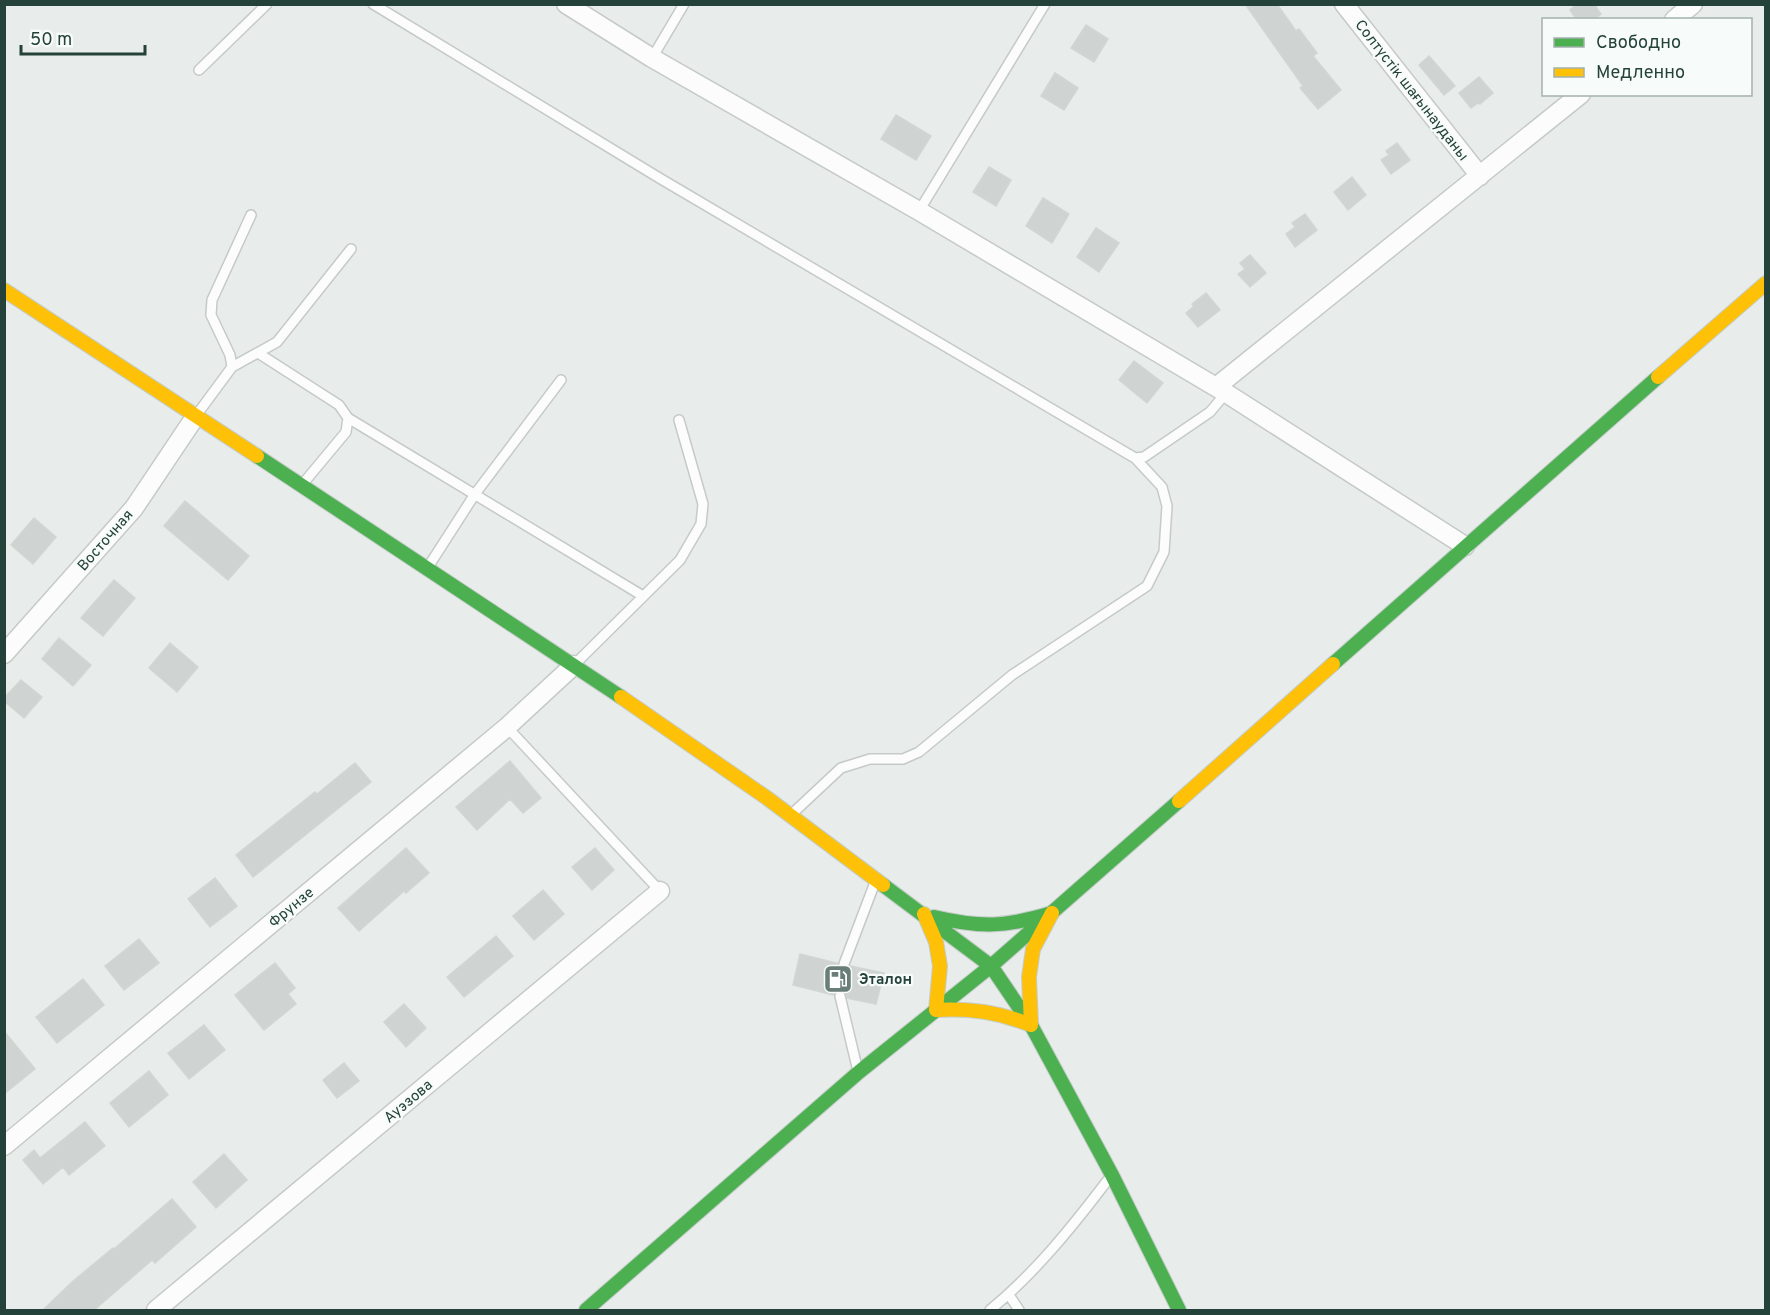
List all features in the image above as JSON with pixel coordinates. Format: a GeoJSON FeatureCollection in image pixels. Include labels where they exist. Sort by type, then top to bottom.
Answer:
{"type":"FeatureCollection","features":[{"type":"Feature","properties":{"kind":"main road"},"geometry":{"type":"LineString","coordinates":[[586,1311],[859,1072],[991,966],[1052,913],[1465,546],[1766,284]]}},
{"type":"Feature","properties":{"kind":"main road"},"geometry":{"type":"LineString","coordinates":[[6,295],[574,665],[790,815],[991,966],[1031,1025],[1112,1175],[1179,1311]]}},
{"type":"Feature","properties":{"kind":"main road"},"geometry":{"type":"LineString","coordinates":[[924,914],[968,926],[994,927],[1016,924],[1052,913]]}},
{"type":"Feature","properties":{"kind":"main road"},"geometry":{"type":"LineString","coordinates":[[1031,1025],[1029,977],[1033,949],[1052,913]]}},
{"type":"Feature","properties":{"kind":"main road"},"geometry":{"type":"LineString","coordinates":[[924,914],[936,942],[939,966],[936,1010]]}},
{"type":"Feature","properties":{"kind":"main road"},"geometry":{"type":"LineString","coordinates":[[936,1010],[980,1009],[1005,1013],[1031,1025]]}},
{"type":"Feature","properties":{"kind":"street"},"geometry":{"type":"LineString","coordinates":[[566,4],[652,58],[919,211],[1221,390],[1465,546]]}},
{"type":"Feature","properties":{"kind":"street","name":"Солтүстік шағынауданы"},"geometry":{"type":"LineString","coordinates":[[1344,4],[1480,176]]}},
{"type":"Feature","properties":{"kind":"street"},"geometry":{"type":"LineString","coordinates":[[1676,18],[1693,4]]}},
{"type":"Feature","properties":{"kind":"street"},"geometry":{"type":"LineString","coordinates":[[1221,390],[1579,96]]}},
{"type":"Feature","properties":{"kind":"street","name":"Восточная"},"geometry":{"type":"LineString","coordinates":[[4,654],[134,508],[195,417]]}},
{"type":"Feature","properties":{"kind":"street","name":"Фрунзе"},"geometry":{"type":"LineString","coordinates":[[4,1146],[507,727],[574,665]]}},
{"type":"Feature","properties":{"kind":"street","name":"Ауэзова"},"geometry":{"type":"LineString","coordinates":[[156,1311],[660,891]]}},
{"type":"Feature","properties":{"kind":"lane"},"geometry":{"type":"LineString","coordinates":[[199,70],[267,4]]}},
{"type":"Feature","properties":{"kind":"lane"},"geometry":{"type":"LineString","coordinates":[[373,4],[661,179],[1135,458],[1162,487],[1167,506],[1164,552],[1147,586],[1012,675],[919,752],[903,759],[870,759],[842,768],[790,815]]}},
{"type":"Feature","properties":{"kind":"lane"},"geometry":{"type":"LineString","coordinates":[[652,58],[684,4]]}},
{"type":"Feature","properties":{"kind":"lane"},"geometry":{"type":"LineString","coordinates":[[919,211],[1045,4]]}},
{"type":"Feature","properties":{"kind":"lane"},"geometry":{"type":"LineString","coordinates":[[231,367],[230,356],[211,315],[212,300],[251,215]]}},
{"type":"Feature","properties":{"kind":"lane"},"geometry":{"type":"LineString","coordinates":[[195,417],[231,367],[277,342],[351,249]]}},
{"type":"Feature","properties":{"kind":"lane"},"geometry":{"type":"LineString","coordinates":[[258,353],[339,405],[348,418],[643,596]]}},
{"type":"Feature","properties":{"kind":"lane"},"geometry":{"type":"LineString","coordinates":[[427,569],[475,494],[561,380]]}},
{"type":"Feature","properties":{"kind":"lane"},"geometry":{"type":"LineString","coordinates":[[1135,458],[1144,457],[1210,412],[1221,390]]}},
{"type":"Feature","properties":{"kind":"lane"},"geometry":{"type":"LineString","coordinates":[[301,486],[346,432],[348,418]]}},
{"type":"Feature","properties":{"kind":"lane"},"geometry":{"type":"LineString","coordinates":[[574,665],[680,560],[701,524],[703,504],[679,420]]}},
{"type":"Feature","properties":{"kind":"lane"},"geometry":{"type":"LineString","coordinates":[[507,727],[660,891]]}},
{"type":"Feature","properties":{"kind":"lane"},"geometry":{"type":"LineString","coordinates":[[844,964],[876,880]]}},
{"type":"Feature","properties":{"kind":"lane"},"geometry":{"type":"LineString","coordinates":[[840,996],[859,1072]]}},
{"type":"Feature","properties":{"kind":"lane"},"geometry":{"type":"LineString","coordinates":[[990,1311],[1009,1295],[1072,1227],[1112,1175]]}},
{"type":"Feature","properties":{"kind":"lane"},"geometry":{"type":"LineString","coordinates":[[1009,1295],[1019,1311]]}},
{"type":"Feature","properties":{"kind":"building"},"geometry":{"type":"Polygon","coordinates":[[[1245,4],[1277,4],[1296,31],[1299,29],[1317,53],[1313,56],[1341,90],[1318,109],[1300,88],[1303,86],[1245,4]]]}},
{"type":"Feature","properties":{"kind":"building"},"geometry":{"type":"Polygon","coordinates":[[[1577,4],[1594,4],[1601,14],[1596,18],[1576,18],[1570,10],[1577,4]]]}},
{"type":"Feature","properties":{"kind":"building"},"geometry":{"type":"Polygon","coordinates":[[[1086,25],[1108,39],[1094,62],[1071,48],[1086,25]]]}},
{"type":"Feature","properties":{"kind":"building"},"geometry":{"type":"Polygon","coordinates":[[[1429,56],[1455,86],[1444,95],[1419,65],[1429,56]]]}},
{"type":"Feature","properties":{"kind":"building"},"geometry":{"type":"Polygon","coordinates":[[[1055,73],[1078,88],[1064,110],[1041,96],[1055,73]]]}},
{"type":"Feature","properties":{"kind":"building"},"geometry":{"type":"Polygon","coordinates":[[[1479,77],[1493,93],[1471,108],[1459,93],[1479,77]]]}},
{"type":"Feature","properties":{"kind":"building"},"geometry":{"type":"Polygon","coordinates":[[[896,115],[931,136],[916,160],[881,139],[896,115]]]}},
{"type":"Feature","properties":{"kind":"building"},"geometry":{"type":"Polygon","coordinates":[[[1397,143],[1410,160],[1391,174],[1381,160],[1389,155],[1386,151],[1397,143]]]}},
{"type":"Feature","properties":{"kind":"building"},"geometry":{"type":"Polygon","coordinates":[[[989,167],[1011,180],[996,206],[973,192],[989,167]]]}},
{"type":"Feature","properties":{"kind":"building"},"geometry":{"type":"Polygon","coordinates":[[[1352,177],[1366,195],[1348,210],[1334,192],[1352,177]]]}},
{"type":"Feature","properties":{"kind":"building"},"geometry":{"type":"Polygon","coordinates":[[[1043,198],[1069,214],[1052,243],[1026,226],[1043,198]]]}},
{"type":"Feature","properties":{"kind":"building"},"geometry":{"type":"Polygon","coordinates":[[[1305,214],[1317,230],[1295,247],[1286,234],[1295,227],[1292,223],[1305,214]]]}},
{"type":"Feature","properties":{"kind":"building"},"geometry":{"type":"Polygon","coordinates":[[[1096,228],[1119,243],[1099,272],[1077,257],[1096,228]]]}},
{"type":"Feature","properties":{"kind":"building"},"geometry":{"type":"Polygon","coordinates":[[[1250,255],[1266,273],[1250,287],[1238,274],[1245,269],[1240,263],[1250,255]]]}},
{"type":"Feature","properties":{"kind":"building"},"geometry":{"type":"Polygon","coordinates":[[[1206,293],[1220,310],[1198,327],[1186,313],[1194,306],[1192,304],[1206,293]]]}},
{"type":"Feature","properties":{"kind":"building"},"geometry":{"type":"Polygon","coordinates":[[[1134,361],[1163,383],[1147,403],[1119,380],[1134,361]]]}},
{"type":"Feature","properties":{"kind":"building"},"geometry":{"type":"Polygon","coordinates":[[[185,501],[249,556],[228,580],[164,526],[185,501]]]}},
{"type":"Feature","properties":{"kind":"building"},"geometry":{"type":"Polygon","coordinates":[[[34,518],[56,537],[33,564],[11,545],[34,518]]]}},
{"type":"Feature","properties":{"kind":"building"},"geometry":{"type":"Polygon","coordinates":[[[114,580],[135,598],[103,636],[81,618],[114,580]]]}},
{"type":"Feature","properties":{"kind":"building"},"geometry":{"type":"Polygon","coordinates":[[[59,638],[91,665],[73,686],[42,659],[59,638]]]}},
{"type":"Feature","properties":{"kind":"building"},"geometry":{"type":"Polygon","coordinates":[[[170,643],[198,667],[177,692],[149,668],[170,643]]]}},
{"type":"Feature","properties":{"kind":"building"},"geometry":{"type":"Polygon","coordinates":[[[21,680],[42,697],[24,718],[4,701],[4,698],[21,680]]]}},
{"type":"Feature","properties":{"kind":"building"},"geometry":{"type":"Polygon","coordinates":[[[510,761],[541,798],[523,813],[510,799],[477,830],[456,807],[510,761]]]}},
{"type":"Feature","properties":{"kind":"building"},"geometry":{"type":"Polygon","coordinates":[[[355,763],[371,782],[253,877],[236,855],[355,763]]]}},
{"type":"Feature","properties":{"kind":"building"},"geometry":{"type":"Polygon","coordinates":[[[406,848],[429,873],[406,893],[404,891],[359,931],[338,908],[406,848]]]}},
{"type":"Feature","properties":{"kind":"building"},"geometry":{"type":"Polygon","coordinates":[[[595,848],[614,870],[592,890],[572,867],[595,848]]]}},
{"type":"Feature","properties":{"kind":"building"},"geometry":{"type":"Polygon","coordinates":[[[215,878],[237,906],[210,927],[188,899],[215,878]]]}},
{"type":"Feature","properties":{"kind":"building"},"geometry":{"type":"Polygon","coordinates":[[[543,890],[564,914],[534,940],[513,916],[543,890]]]}},
{"type":"Feature","properties":{"kind":"building"},"geometry":{"type":"Polygon","coordinates":[[[496,936],[513,956],[464,997],[447,977],[496,936]]]}},
{"type":"Feature","properties":{"kind":"building"},"geometry":{"type":"Polygon","coordinates":[[[139,939],[159,963],[124,990],[105,966],[139,939]]]}},
{"type":"Feature","properties":{"kind":"building","name":"Эталон"},"geometry":{"type":"Polygon","coordinates":[[[800,954],[837,963],[838,968],[842,970],[848,970],[851,966],[884,973],[876,1004],[847,998],[841,989],[833,995],[793,985],[800,954]]]}},
{"type":"Feature","properties":{"kind":"building"},"geometry":{"type":"Polygon","coordinates":[[[275,963],[295,988],[288,994],[296,1004],[264,1030],[235,995],[275,963]]]}},
{"type":"Feature","properties":{"kind":"building"},"geometry":{"type":"Polygon","coordinates":[[[83,979],[104,1005],[57,1043],[36,1017],[83,979]]]}},
{"type":"Feature","properties":{"kind":"building"},"geometry":{"type":"Polygon","coordinates":[[[404,1004],[426,1028],[406,1047],[384,1022],[404,1004]]]}},
{"type":"Feature","properties":{"kind":"building"},"geometry":{"type":"Polygon","coordinates":[[[204,1025],[225,1050],[189,1079],[168,1053],[204,1025]]]}},
{"type":"Feature","properties":{"kind":"building"},"geometry":{"type":"Polygon","coordinates":[[[4,1031],[35,1069],[4,1094],[4,1031]]]}},
{"type":"Feature","properties":{"kind":"building"},"geometry":{"type":"Polygon","coordinates":[[[344,1063],[359,1081],[337,1098],[323,1080],[344,1063]]]}},
{"type":"Feature","properties":{"kind":"building"},"geometry":{"type":"Polygon","coordinates":[[[149,1071],[168,1095],[129,1127],[110,1103],[149,1071]]]}},
{"type":"Feature","properties":{"kind":"building"},"geometry":{"type":"Polygon","coordinates":[[[85,1122],[105,1146],[69,1175],[63,1167],[43,1184],[23,1160],[34,1150],[40,1158],[85,1122]]]}},
{"type":"Feature","properties":{"kind":"building"},"geometry":{"type":"Polygon","coordinates":[[[224,1154],[247,1180],[216,1208],[193,1182],[224,1154]]]}},
{"type":"Feature","properties":{"kind":"building"},"geometry":{"type":"Polygon","coordinates":[[[172,1199],[196,1227],[155,1263],[152,1260],[93,1311],[42,1311],[72,1282],[172,1199]]]}},
{"type":"Feature","properties":{"kind":"traffic: fast"},"geometry":{"type":"LineString","coordinates":[[1333,664],[1658,377]]}},
{"type":"Feature","properties":{"kind":"traffic: fast"},"geometry":{"type":"LineString","coordinates":[[257,456],[621,697]]}},
{"type":"Feature","properties":{"kind":"traffic: fast"},"geometry":{"type":"LineString","coordinates":[[586,1310],[859,1072],[991,966],[1179,801]]}},
{"type":"Feature","properties":{"kind":"traffic: fast"},"geometry":{"type":"LineString","coordinates":[[883,885],[991,966],[1031,1025],[1112,1175],[1179,1310]]}},
{"type":"Feature","properties":{"kind":"traffic: fast"},"geometry":{"type":"LineString","coordinates":[[934,917],[966,923],[993,924],[1021,921],[1052,913]]}},
{"type":"Feature","properties":{"kind":"traffic: slow"},"geometry":{"type":"LineString","coordinates":[[1658,377],[1766,283]]}},
{"type":"Feature","properties":{"kind":"traffic: slow"},"geometry":{"type":"LineString","coordinates":[[4,290],[257,456]]}},
{"type":"Feature","properties":{"kind":"traffic: slow"},"geometry":{"type":"LineString","coordinates":[[1179,801],[1333,664]]}},
{"type":"Feature","properties":{"kind":"traffic: slow"},"geometry":{"type":"LineString","coordinates":[[621,697],[767,798],[883,885]]}},
{"type":"Feature","properties":{"kind":"traffic: slow"},"geometry":{"type":"LineString","coordinates":[[924,914],[936,942],[940,966],[936,1010],[984,1012],[1031,1025],[1029,977],[1033,949],[1052,913]]}},
{"type":"Feature","properties":{"kind":"place","name":"Эталон"},"geometry":{"type":"Point","coordinates":[838,979]}}]}
